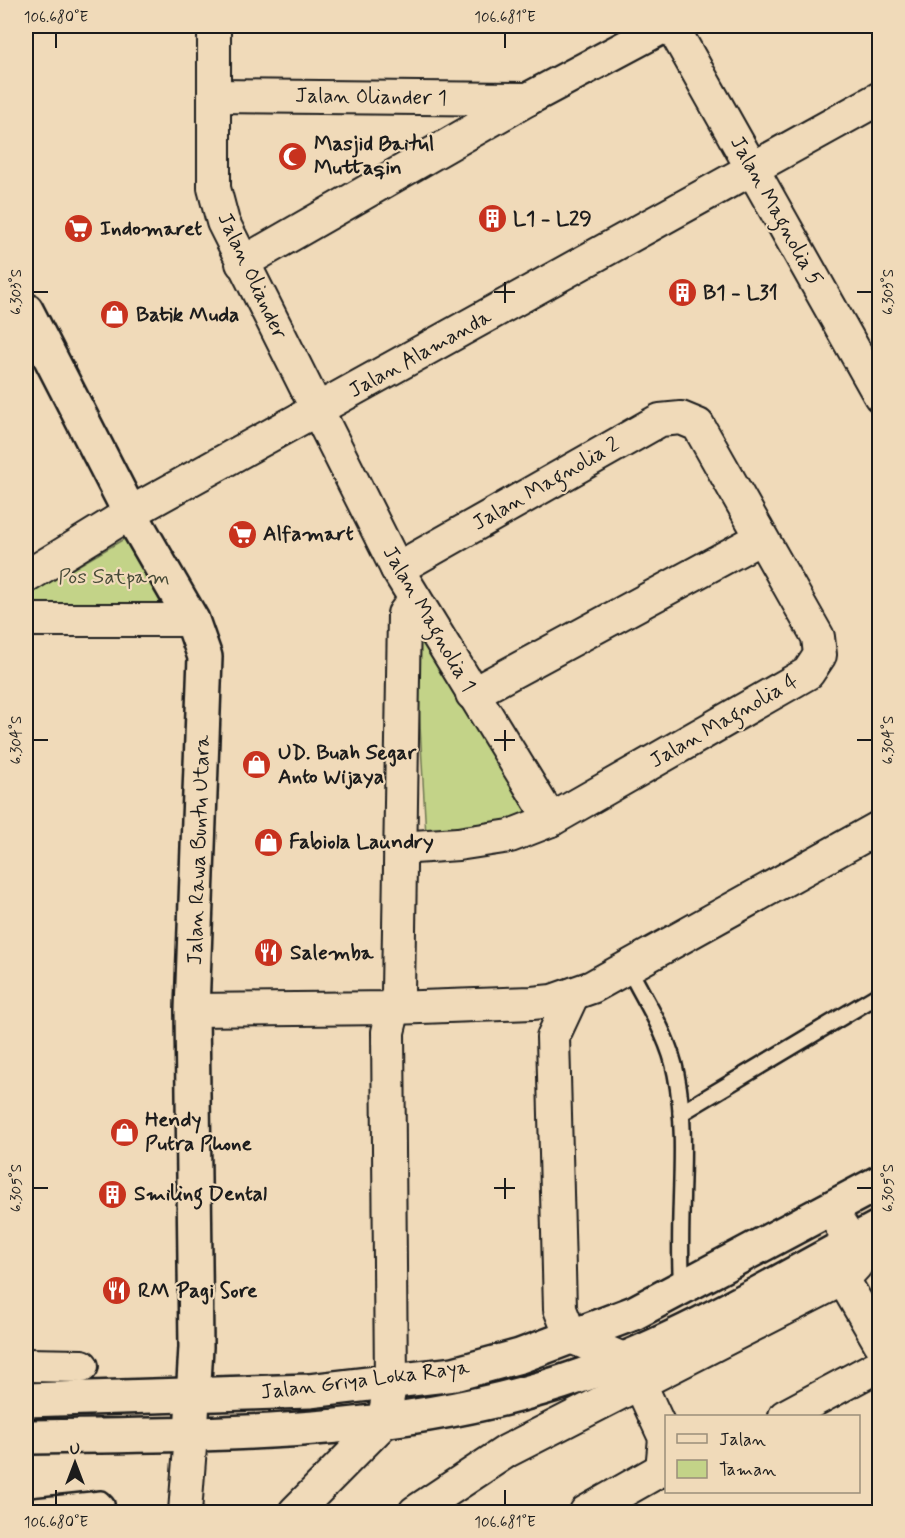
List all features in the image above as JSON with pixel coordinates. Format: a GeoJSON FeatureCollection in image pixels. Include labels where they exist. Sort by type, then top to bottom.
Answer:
{"type":"FeatureCollection","features":[{"type":"Feature","properties":{"kind":"main road","name":"Jalan Rawa Buntu Utara"},"geometry":{"type":"LineString","coordinates":[[26,310],[130,513],[192,620],[205,657],[206,681],[192,1010],[194,1395],[191,1434]]}},
{"type":"Feature","properties":{"kind":"main road","name":"Jalan Griya Loka Raya"},"geometry":{"type":"LineString","coordinates":[[26,1400],[309,1391],[454,1374],[520,1356],[634,1313],[879,1182]]}},
{"type":"Feature","properties":{"kind":"main road","name":"Jalan Griya Loka Raya"},"geometry":{"type":"LineString","coordinates":[[26,1437],[191,1434],[383,1423],[469,1407],[583,1375],[630,1370],[691,1328],[866,1235]]}},
{"type":"Feature","properties":{"kind":"street","name":"Jalan Oliander"},"geometry":{"type":"LineString","coordinates":[[214,26],[214,188],[223,222],[318,411]]}},
{"type":"Feature","properties":{"kind":"street","name":"Jalan Oliander 1"},"geometry":{"type":"LineString","coordinates":[[242,263],[528,99],[665,26]]}},
{"type":"Feature","properties":{"kind":"street","name":"Jalan Magnolia 5"},"geometry":{"type":"LineString","coordinates":[[672,26],[879,396]]}},
{"type":"Feature","properties":{"kind":"street","name":"Jalan Oliander 1"},"geometry":{"type":"LineString","coordinates":[[214,96],[528,99]]}},
{"type":"Feature","properties":{"kind":"street","name":"Jalan Alamanda"},"geometry":{"type":"LineString","coordinates":[[26,577],[130,513],[753,171],[879,98]]}},
{"type":"Feature","properties":{"kind":"street","name":"Jalan Magnolia 1"},"geometry":{"type":"LineString","coordinates":[[318,411],[397,568],[551,820]]}},
{"type":"Feature","properties":{"kind":"street","name":"Jalan Magnolia 2"},"geometry":{"type":"LineString","coordinates":[[397,568],[660,420],[681,418],[698,425]]}},
{"type":"Feature","properties":{"kind":"street","name":"Jalan Magnolia 4"},"geometry":{"type":"LineString","coordinates":[[399,848],[458,844],[510,836],[551,820],[808,673],[820,655],[818,637],[698,425]]}},
{"type":"Feature","properties":{"kind":"street"},"geometry":{"type":"LineString","coordinates":[[472,694],[761,538]]}},
{"type":"Feature","properties":{"kind":"street"},"geometry":{"type":"LineString","coordinates":[[295,1512],[383,1423],[391,1381],[388,1032],[398,992],[404,614],[415,599]]}},
{"type":"Feature","properties":{"kind":"street"},"geometry":{"type":"LineString","coordinates":[[26,620],[192,620]]}},
{"type":"Feature","properties":{"kind":"street"},"geometry":{"type":"LineString","coordinates":[[192,1010],[393,1008],[552,1001],[573,994],[628,966],[879,827]]}},
{"type":"Feature","properties":{"kind":"street"},"geometry":{"type":"LineString","coordinates":[[573,994],[553,1037],[560,1309],[571,1337],[630,1370],[665,1438],[664,1470],[586,1512]]}},
{"type":"Feature","properties":{"kind":"street"},"geometry":{"type":"LineString","coordinates":[[532,1003],[553,1037]]}},
{"type":"Feature","properties":{"kind":"street"},"geometry":{"type":"LineString","coordinates":[[415,1512],[630,1370],[843,1279],[856,1265],[866,1235],[830,1209]]}},
{"type":"Feature","properties":{"kind":"street"},"geometry":{"type":"LineString","coordinates":[[787,1415],[878,1364],[843,1279]]}},
{"type":"Feature","properties":{"kind":"street"},"geometry":{"type":"LineString","coordinates":[[26,1365],[82,1366]]}},
{"type":"Feature","properties":{"kind":"street"},"geometry":{"type":"LineString","coordinates":[[185,1512],[191,1434]]}},
{"type":"Feature","properties":{"kind":"lane"},"geometry":{"type":"LineString","coordinates":[[628,966],[667,1044],[676,1074],[681,1113],[680,1260],[682,1289]]}},
{"type":"Feature","properties":{"kind":"lane"},"geometry":{"type":"LineString","coordinates":[[681,1113],[879,994]]}},
{"type":"Feature","properties":{"kind":"lane"},"geometry":{"type":"LineString","coordinates":[[26,1506],[101,1499],[106,1504],[107,1512]]}},
{"type":"Feature","properties":{"kind":"green space","name":"Pos Satpam"},"geometry":{"type":"Polygon","coordinates":[[[124,539],[162,605],[26,605],[26,596],[124,539]]]}},
{"type":"Feature","properties":{"kind":"green space"},"geometry":{"type":"Polygon","coordinates":[[[414,614],[538,820],[426,836],[414,614]]]}},
{"type":"Feature","properties":{"kind":"place","name":"Masjid Baitul Muttaqin"},"geometry":{"type":"Point","coordinates":[293,156]}},
{"type":"Feature","properties":{"kind":"place","name":"L1 - L29"},"geometry":{"type":"Point","coordinates":[492,219]}},
{"type":"Feature","properties":{"kind":"place","name":"Indomaret"},"geometry":{"type":"Point","coordinates":[79,229]}},
{"type":"Feature","properties":{"kind":"place","name":"B1 - L31"},"geometry":{"type":"Point","coordinates":[682,293]}},
{"type":"Feature","properties":{"kind":"place","name":"Batik Muda"},"geometry":{"type":"Point","coordinates":[115,315]}},
{"type":"Feature","properties":{"kind":"place","name":"Alfamart"},"geometry":{"type":"Point","coordinates":[242,534]}},
{"type":"Feature","properties":{"kind":"place","name":"UD. Buah Segar Anto Wijaya"},"geometry":{"type":"Point","coordinates":[257,765]}},
{"type":"Feature","properties":{"kind":"place","name":"Fabiola Laundry"},"geometry":{"type":"Point","coordinates":[268,842]}},
{"type":"Feature","properties":{"kind":"place","name":"Salemba"},"geometry":{"type":"Point","coordinates":[269,953]}},
{"type":"Feature","properties":{"kind":"place","name":"Hendy Putra Phone"},"geometry":{"type":"Point","coordinates":[124,1132]}},
{"type":"Feature","properties":{"kind":"place","name":"Smiling Dental"},"geometry":{"type":"Point","coordinates":[113,1194]}},
{"type":"Feature","properties":{"kind":"place","name":"RM Pagi Sore"},"geometry":{"type":"Point","coordinates":[117,1291]}}]}
